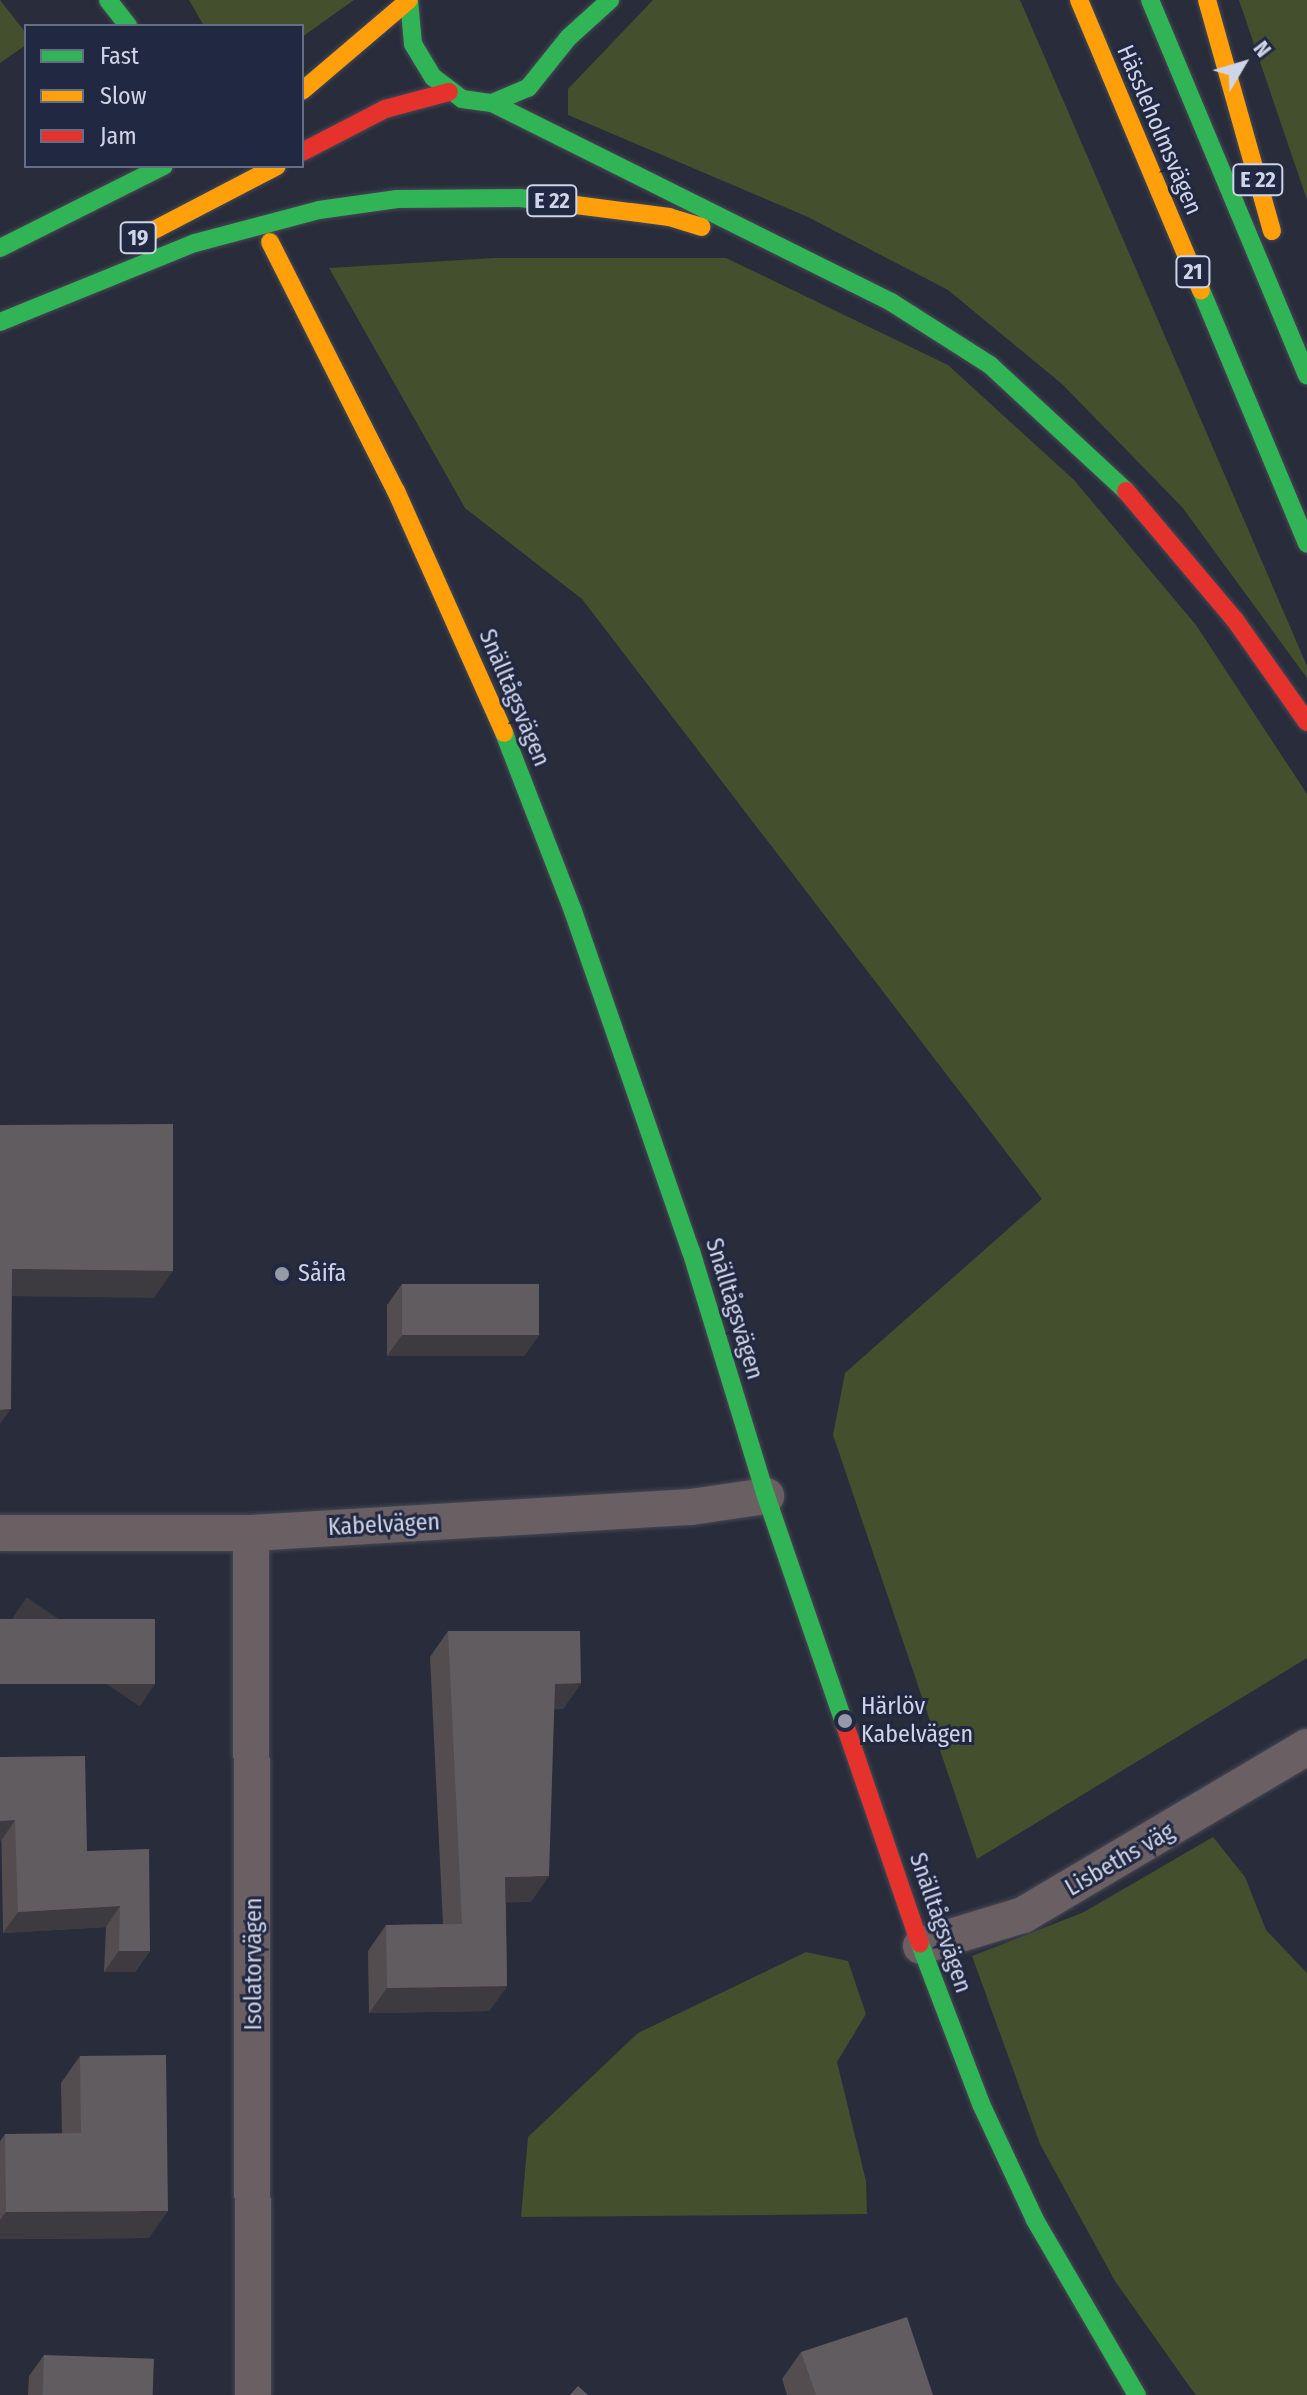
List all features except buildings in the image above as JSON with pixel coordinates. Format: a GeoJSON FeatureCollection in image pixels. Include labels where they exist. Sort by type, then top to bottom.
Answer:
{"type":"FeatureCollection","features":[{"type":"Feature","properties":{"kind":"main road"},"geometry":{"type":"LineString","coordinates":[[108,0],[126,24]]}},
{"type":"Feature","properties":{"kind":"main road"},"geometry":{"type":"LineString","coordinates":[[304,89],[409,0]]}},
{"type":"Feature","properties":{"kind":"main road"},"geometry":{"type":"LineString","coordinates":[[409,0],[413,44],[449,92]]}},
{"type":"Feature","properties":{"kind":"main road"},"geometry":{"type":"LineString","coordinates":[[492,103],[528,88],[568,38],[610,0]]}},
{"type":"Feature","properties":{"kind":"main road","name":"Hässleholmsvägen"},"geometry":{"type":"LineString","coordinates":[[1079,0],[1307,544]]}},
{"type":"Feature","properties":{"kind":"main road","name":"Hässleholmsvägen"},"geometry":{"type":"LineString","coordinates":[[1150,0],[1307,375]]}},
{"type":"Feature","properties":{"kind":"main road","name":"E 22"},"geometry":{"type":"LineString","coordinates":[[1207,0],[1307,360]]}},
{"type":"Feature","properties":{"kind":"main road"},"geometry":{"type":"LineString","coordinates":[[304,151],[385,109],[449,92],[492,103],[781,251]]}},
{"type":"Feature","properties":{"kind":"main road"},"geometry":{"type":"LineString","coordinates":[[0,248],[160,168]]}},
{"type":"Feature","properties":{"kind":"main road","name":"19"},"geometry":{"type":"LineString","coordinates":[[114,251],[273,168]]}},
{"type":"Feature","properties":{"kind":"main road","name":"E 22"},"geometry":{"type":"LineString","coordinates":[[0,322],[195,243],[319,210],[397,199],[520,198],[599,206],[669,217],[781,251],[947,335],[1075,436],[1198,573],[1307,722]]}},
{"type":"Feature","properties":{"kind":"main road","name":"Snälltågsvägen"},"geometry":{"type":"LineString","coordinates":[[270,242],[396,491],[496,714],[573,911],[691,1251],[766,1496],[921,1946],[981,2104],[1035,2220],[1137,2395]]}},
{"type":"Feature","properties":{"kind":"main road","name":"19"},"geometry":{"type":"LineString","coordinates":[[0,311],[89,264]]}},
{"type":"Feature","properties":{"kind":"street","name":"Kabelvägen"},"geometry":{"type":"LineString","coordinates":[[0,1533],[251,1533],[691,1507],[766,1496]]}},
{"type":"Feature","properties":{"kind":"street","name":"Isolatorvägen"},"geometry":{"type":"LineString","coordinates":[[251,1533],[253,2395]]}},
{"type":"Feature","properties":{"kind":"street","name":"Lisbeths väg"},"geometry":{"type":"LineString","coordinates":[[921,1946],[1023,1915],[1307,1747]]}},
{"type":"Feature","properties":{"kind":"green space"},"geometry":{"type":"Polygon","coordinates":[[[0,0],[24,30],[24,46],[0,63],[0,0]]]}},
{"type":"Feature","properties":{"kind":"green space"},"geometry":{"type":"Polygon","coordinates":[[[189,0],[354,0],[304,36],[304,24],[203,24],[189,0]]]}},
{"type":"Feature","properties":{"kind":"green space"},"geometry":{"type":"Polygon","coordinates":[[[653,0],[1020,0],[1307,666],[1307,678],[1182,507],[1062,384],[948,290],[808,217],[568,115],[568,89],[653,0]]]}},
{"type":"Feature","properties":{"kind":"green space"},"geometry":{"type":"Polygon","coordinates":[[[1239,0],[1307,0],[1307,200],[1239,0]]]}},
{"type":"Feature","properties":{"kind":"green space"},"geometry":{"type":"Polygon","coordinates":[[[495,258],[726,258],[948,365],[1074,480],[1196,625],[1307,794],[1307,1658],[977,1859],[833,1435],[845,1373],[1042,1199],[582,599],[465,508],[329,268],[495,258]]]}},
{"type":"Feature","properties":{"kind":"green space"},"geometry":{"type":"Polygon","coordinates":[[[1213,1837],[1245,1877],[1266,1930],[1307,1973],[1307,2395],[1196,2395],[1192,2390],[1115,2281],[1040,2144],[972,1956],[1084,1912],[1213,1837]]]}},
{"type":"Feature","properties":{"kind":"green space"},"geometry":{"type":"Polygon","coordinates":[[[806,1952],[848,1961],[866,2014],[837,2062],[866,2181],[867,2214],[521,2217],[528,2137],[638,2033],[806,1952]]]}},
{"type":"Feature","properties":{"kind":"traffic: fast"},"geometry":{"type":"LineString","coordinates":[[108,0],[126,24]]}},
{"type":"Feature","properties":{"kind":"traffic: fast"},"geometry":{"type":"LineString","coordinates":[[409,0],[413,44],[433,77],[462,99],[492,103],[528,88],[568,38],[610,0]]}},
{"type":"Feature","properties":{"kind":"traffic: fast"},"geometry":{"type":"LineString","coordinates":[[1150,0],[1307,375]]}},
{"type":"Feature","properties":{"kind":"traffic: fast"},"geometry":{"type":"LineString","coordinates":[[492,103],[891,302],[990,365],[1126,491]]}},
{"type":"Feature","properties":{"kind":"traffic: fast"},"geometry":{"type":"LineString","coordinates":[[0,248],[160,168]]}},
{"type":"Feature","properties":{"kind":"traffic: fast"},"geometry":{"type":"LineString","coordinates":[[0,322],[195,243],[319,210],[397,199],[520,198],[568,204]]}},
{"type":"Feature","properties":{"kind":"traffic: fast"},"geometry":{"type":"LineString","coordinates":[[1201,290],[1307,544]]}},
{"type":"Feature","properties":{"kind":"traffic: fast"},"geometry":{"type":"LineString","coordinates":[[504,733],[573,911],[691,1251],[766,1496],[845,1725]]}},
{"type":"Feature","properties":{"kind":"traffic: fast"},"geometry":{"type":"LineString","coordinates":[[920,1944],[981,2104],[1035,2220],[1137,2395]]}},
{"type":"Feature","properties":{"kind":"traffic: slow"},"geometry":{"type":"LineString","coordinates":[[304,89],[409,0]]}},
{"type":"Feature","properties":{"kind":"traffic: slow"},"geometry":{"type":"LineString","coordinates":[[1079,0],[1201,290]]}},
{"type":"Feature","properties":{"kind":"traffic: slow"},"geometry":{"type":"LineString","coordinates":[[1207,0],[1272,231]]}},
{"type":"Feature","properties":{"kind":"traffic: slow"},"geometry":{"type":"LineString","coordinates":[[133,241],[273,168]]}},
{"type":"Feature","properties":{"kind":"traffic: slow"},"geometry":{"type":"LineString","coordinates":[[568,204],[669,217],[702,227]]}},
{"type":"Feature","properties":{"kind":"traffic: slow"},"geometry":{"type":"LineString","coordinates":[[270,242],[396,491],[504,733]]}},
{"type":"Feature","properties":{"kind":"traffic: jam"},"geometry":{"type":"LineString","coordinates":[[304,151],[385,109],[449,92]]}},
{"type":"Feature","properties":{"kind":"traffic: jam"},"geometry":{"type":"LineString","coordinates":[[1126,491],[1235,620],[1307,722]]}},
{"type":"Feature","properties":{"kind":"traffic: jam"},"geometry":{"type":"LineString","coordinates":[[845,1725],[920,1944]]}},
{"type":"Feature","properties":{"kind":"place","name":"Såifa"},"geometry":{"type":"Point","coordinates":[282,1274]}},
{"type":"Feature","properties":{"kind":"place","name":"Härlöv Kabelvägen"},"geometry":{"type":"Point","coordinates":[845,1721]}}]}
